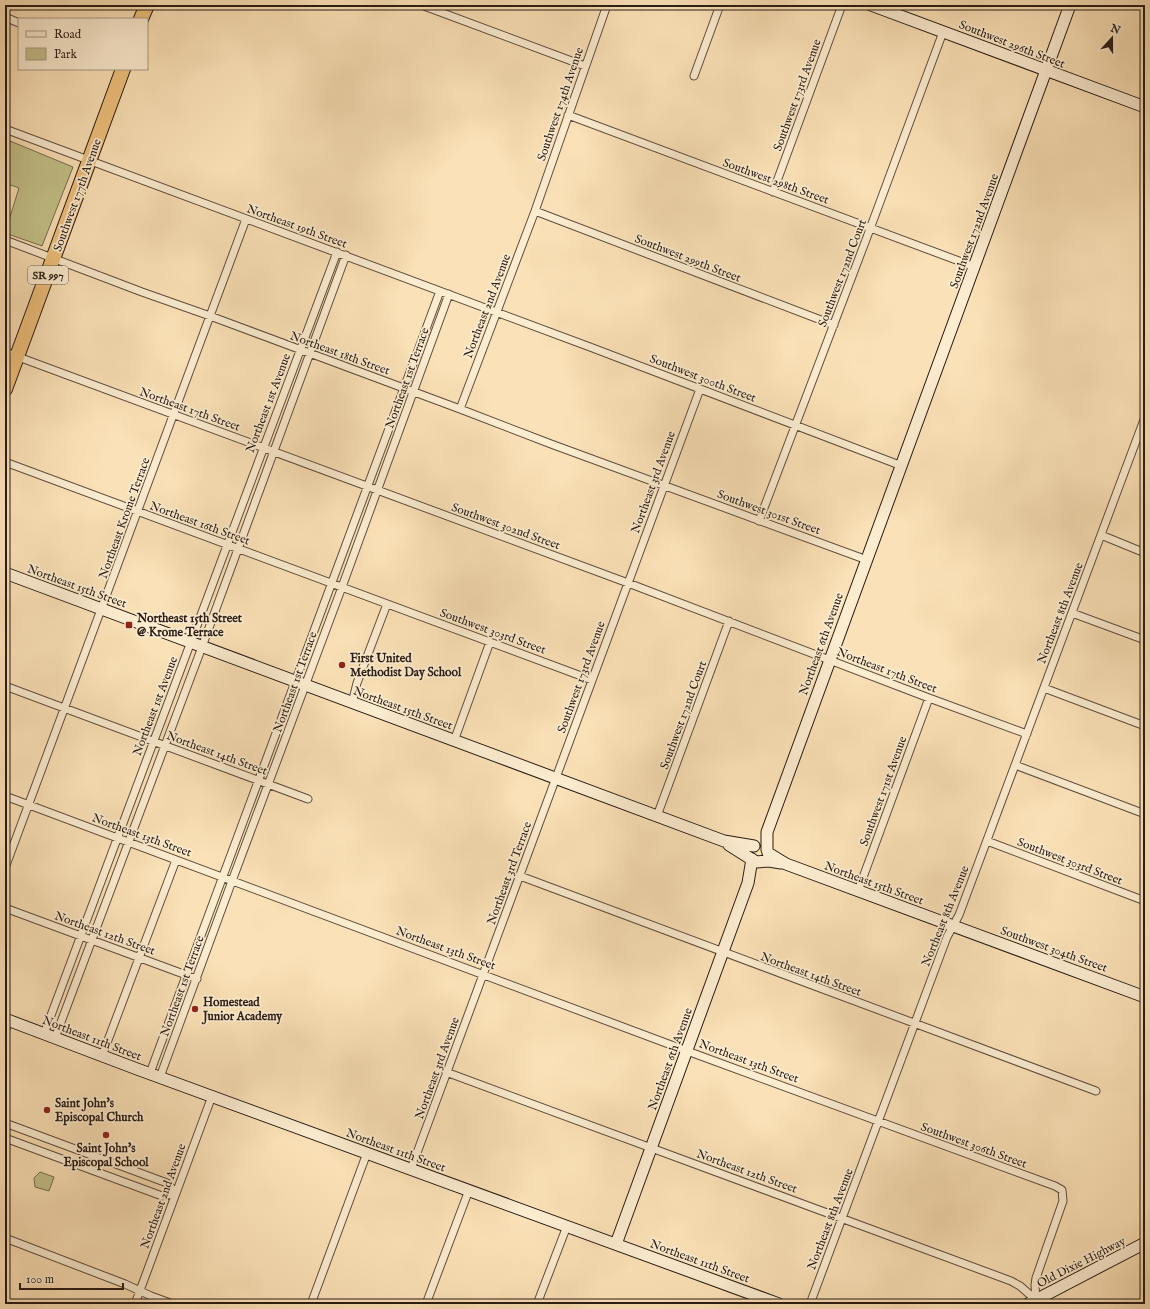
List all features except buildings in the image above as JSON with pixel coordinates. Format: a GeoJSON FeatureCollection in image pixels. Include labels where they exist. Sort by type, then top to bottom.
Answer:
{"type":"FeatureCollection","features":[{"type":"Feature","properties":{"kind":"highway"},"geometry":{"type":"LineString","coordinates":[[142,18],[147,5]]}},
{"type":"Feature","properties":{"kind":"highway","name":"Southwest 177th Avenue"},"geometry":{"type":"LineString","coordinates":[[5,389],[11,355],[54,259],[123,70]]}},
{"type":"Feature","properties":{"kind":"street","name":"Southwest 174th Avenue"},"geometry":{"type":"LineString","coordinates":[[535,211],[607,5]]}},
{"type":"Feature","properties":{"kind":"street"},"geometry":{"type":"LineString","coordinates":[[694,76],[720,5]]}},
{"type":"Feature","properties":{"kind":"street","name":"Southwest 173rd Avenue"},"geometry":{"type":"LineString","coordinates":[[773,192],[842,5]]}},
{"type":"Feature","properties":{"kind":"street","name":"Southwest 296th Street"},"geometry":{"type":"LineString","coordinates":[[871,5],[1145,107]]}},
{"type":"Feature","properties":{"kind":"street","name":"Southwest 172nd Avenue"},"geometry":{"type":"LineString","coordinates":[[902,466],[1070,5]]}},
{"type":"Feature","properties":{"kind":"street"},"geometry":{"type":"LineString","coordinates":[[424,6],[585,66]]}},
{"type":"Feature","properties":{"kind":"street"},"geometry":{"type":"LineString","coordinates":[[5,17],[18,23]]}},
{"type":"Feature","properties":{"kind":"street","name":"Southwest 172nd Court"},"geometry":{"type":"LineString","coordinates":[[759,521],[943,32]]}},
{"type":"Feature","properties":{"kind":"street","name":"Southwest 298th Street"},"geometry":{"type":"LineString","coordinates":[[568,115],[975,267]]}},
{"type":"Feature","properties":{"kind":"street","name":"Northeast 19th Street"},"geometry":{"type":"LineString","coordinates":[[5,129],[496,312]]}},
{"type":"Feature","properties":{"kind":"street","name":"Northeast 2nd Avenue"},"geometry":{"type":"LineString","coordinates":[[460,409],[535,211]]}},
{"type":"Feature","properties":{"kind":"street","name":"Southwest 299th Street"},"geometry":{"type":"LineString","coordinates":[[535,211],[834,325]]}},
{"type":"Feature","properties":{"kind":"street","name":"Northeast Krome Terrace"},"geometry":{"type":"LineString","coordinates":[[5,868],[246,219]]}},
{"type":"Feature","properties":{"kind":"street","name":"Northeast 18th Street"},"geometry":{"type":"LineString","coordinates":[[5,240],[664,485]]}},
{"type":"Feature","properties":{"kind":"street","name":"Northeast 1st Avenue"},"geometry":{"type":"LineString","coordinates":[[50,1036],[93,940],[165,745],[228,544],[336,252]]}},
{"type":"Feature","properties":{"kind":"street","name":"Northeast 1st Avenue"},"geometry":{"type":"LineString","coordinates":[[50,1036],[82,936],[154,741],[238,548],[346,255]]}},
{"type":"Feature","properties":{"kind":"street","name":"Northeast 1st Terrace"},"geometry":{"type":"LineString","coordinates":[[160,1077],[269,784],[332,583],[440,291]]}},
{"type":"Feature","properties":{"kind":"street","name":"Northeast 1st Terrace"},"geometry":{"type":"LineString","coordinates":[[150,1073],[258,780],[342,587],[449,294]]}},
{"type":"Feature","properties":{"kind":"street","name":"Southwest 300th Street"},"geometry":{"type":"LineString","coordinates":[[496,312],[902,466]]}},
{"type":"Feature","properties":{"kind":"street","name":"Northeast 17th Street"},"geometry":{"type":"LineString","coordinates":[[11,355],[377,490]]}},
{"type":"Feature","properties":{"kind":"street","name":"Northeast 3rd Avenue"},"geometry":{"type":"LineString","coordinates":[[628,582],[700,389]]}},
{"type":"Feature","properties":{"kind":"street","name":"Northeast 8th Avenue"},"geometry":{"type":"LineString","coordinates":[[810,1304],[947,937],[960,915],[1145,417]]}},
{"type":"Feature","properties":{"kind":"street","name":"Northeast 16th Street"},"geometry":{"type":"LineString","coordinates":[[5,462],[387,604]]}},
{"type":"Feature","properties":{"kind":"street","name":"Northeast 6th Avenue"},"geometry":{"type":"LineString","coordinates":[[616,1244],[748,883],[752,880],[767,832],[829,660],[902,466]]}},
{"type":"Feature","properties":{"kind":"street","name":"Southwest 301st Street"},"geometry":{"type":"LineString","coordinates":[[664,485],[867,560]]}},
{"type":"Feature","properties":{"kind":"street","name":"Southwest 302nd Street"},"geometry":{"type":"LineString","coordinates":[[377,490],[628,582]]}},
{"type":"Feature","properties":{"kind":"street"},"geometry":{"type":"LineString","coordinates":[[1101,536],[1145,552]]}},
{"type":"Feature","properties":{"kind":"street","name":"Northeast 15th Street"},"geometry":{"type":"LineString","coordinates":[[5,573],[724,841],[762,845],[760,857]]}},
{"type":"Feature","properties":{"kind":"street","name":"Southwest 173rd Avenue"},"geometry":{"type":"LineString","coordinates":[[556,779],[628,582]]}},
{"type":"Feature","properties":{"kind":"street","name":"Northeast 17th Street"},"geometry":{"type":"LineString","coordinates":[[628,582],[829,660],[1027,734]]}},
{"type":"Feature","properties":{"kind":"street"},"geometry":{"type":"LineString","coordinates":[[352,702],[359,677],[387,604]]}},
{"type":"Feature","properties":{"kind":"street","name":"Southwest 303rd Street"},"geometry":{"type":"LineString","coordinates":[[387,604],[592,680]]}},
{"type":"Feature","properties":{"kind":"street"},"geometry":{"type":"LineString","coordinates":[[1072,613],[1145,640]]}},
{"type":"Feature","properties":{"kind":"street","name":"Southwest 172nd Court"},"geometry":{"type":"LineString","coordinates":[[657,816],[729,621]]}},
{"type":"Feature","properties":{"kind":"street"},"geometry":{"type":"LineString","coordinates":[[454,741],[490,642]]}},
{"type":"Feature","properties":{"kind":"street","name":"Northeast 14th Street"},"geometry":{"type":"LineString","coordinates":[[5,686],[308,799]]}},
{"type":"Feature","properties":{"kind":"street"},"geometry":{"type":"LineString","coordinates":[[1044,688],[1145,726]]}},
{"type":"Feature","properties":{"kind":"street","name":"Southwest 171st Avenue"},"geometry":{"type":"LineString","coordinates":[[858,891],[929,698]]}},
{"type":"Feature","properties":{"kind":"street"},"geometry":{"type":"LineString","coordinates":[[1015,765],[1145,814]]}},
{"type":"Feature","properties":{"kind":"street","name":"Northeast 3rd Terrace"},"geometry":{"type":"LineString","coordinates":[[484,974],[556,779]]}},
{"type":"Feature","properties":{"kind":"street","name":"Northeast 13th Street"},"geometry":{"type":"LineString","coordinates":[[5,796],[878,1121]]}},
{"type":"Feature","properties":{"kind":"street","name":"Northeast 6th Avenue"},"geometry":{"type":"LineString","coordinates":[[755,845],[767,832]]}},
{"type":"Feature","properties":{"kind":"street","name":"Northeast 15th Street"},"geometry":{"type":"LineString","coordinates":[[724,841],[729,845],[760,857],[786,864],[953,926]]}},
{"type":"Feature","properties":{"kind":"street","name":"Southwest 303rd Street"},"geometry":{"type":"LineString","coordinates":[[987,841],[1145,901]]}},
{"type":"Feature","properties":{"kind":"street"},"geometry":{"type":"LineString","coordinates":[[102,1056],[176,860]]}},
{"type":"Feature","properties":{"kind":"street","name":"Northeast 14th Street"},"geometry":{"type":"LineString","coordinates":[[520,876],[1096,1091]]}},
{"type":"Feature","properties":{"kind":"street","name":"Northeast 12th Street"},"geometry":{"type":"LineString","coordinates":[[5,908],[197,979]]}},
{"type":"Feature","properties":{"kind":"street","name":"Southwest 304th Street"},"geometry":{"type":"LineString","coordinates":[[953,926],[1145,997]]}},
{"type":"Feature","properties":{"kind":"street","name":"Northeast 3rd Avenue"},"geometry":{"type":"LineString","coordinates":[[411,1169],[446,1072],[484,974]]}},
{"type":"Feature","properties":{"kind":"street"},"geometry":{"type":"LineString","coordinates":[[5,1032],[7,1020]]}},
{"type":"Feature","properties":{"kind":"street","name":"Northeast 11th Street"},"geometry":{"type":"LineString","coordinates":[[7,1020],[779,1304]]}},
{"type":"Feature","properties":{"kind":"street","name":"Northeast 12th Street"},"geometry":{"type":"LineString","coordinates":[[446,1072],[1011,1281],[1020,1286],[1032,1302]]}},
{"type":"Feature","properties":{"kind":"street","name":"Northeast 2nd Avenue"},"geometry":{"type":"LineString","coordinates":[[135,1304],[212,1096]]}},
{"type":"Feature","properties":{"kind":"street","name":"Southwest 306th Street"},"geometry":{"type":"LineString","coordinates":[[878,1121],[1055,1186],[1062,1190],[1062,1207],[1036,1278],[1032,1302]]}},
{"type":"Feature","properties":{"kind":"street"},"geometry":{"type":"LineString","coordinates":[[5,1122],[167,1183],[176,1193],[162,1196],[5,1138]]}},
{"type":"Feature","properties":{"kind":"street"},"geometry":{"type":"LineString","coordinates":[[59,1158],[64,1145]]}},
{"type":"Feature","properties":{"kind":"street"},"geometry":{"type":"LineString","coordinates":[[311,1304],[367,1153]]}},
{"type":"Feature","properties":{"kind":"street"},"geometry":{"type":"LineString","coordinates":[[426,1304],[469,1190]]}},
{"type":"Feature","properties":{"kind":"street"},"geometry":{"type":"LineString","coordinates":[[537,1304],[567,1226]]}},
{"type":"Feature","properties":{"kind":"street"},"geometry":{"type":"LineString","coordinates":[[5,1238],[173,1304]]}},
{"type":"Feature","properties":{"kind":"street","name":"Old Dixie Highway"},"geometry":{"type":"LineString","coordinates":[[1032,1302],[1145,1243]]}},
{"type":"Feature","properties":{"kind":"green space"},"geometry":{"type":"Polygon","coordinates":[[[10,141],[73,167],[42,246],[5,233],[19,188],[5,183],[5,154],[10,141]]]}},
{"type":"Feature","properties":{"kind":"green space"},"geometry":{"type":"Polygon","coordinates":[[[40,1172],[54,1177],[49,1191],[35,1187],[34,1178],[40,1172]]]}},
{"type":"Feature","properties":{"kind":"place","name":"Northeast 15th Street @ Krome Terrace"},"geometry":{"type":"Point","coordinates":[129,625]}},
{"type":"Feature","properties":{"kind":"place","name":"First United Methodist Day School"},"geometry":{"type":"Point","coordinates":[342,665]}},
{"type":"Feature","properties":{"kind":"place","name":"Homestead Junior Academy"},"geometry":{"type":"Point","coordinates":[195,1009]}},
{"type":"Feature","properties":{"kind":"place","name":"Saint John's Episcopal Church"},"geometry":{"type":"Point","coordinates":[47,1110]}},
{"type":"Feature","properties":{"kind":"place","name":"Saint John's Episcopal School"},"geometry":{"type":"Point","coordinates":[106,1135]}}]}
